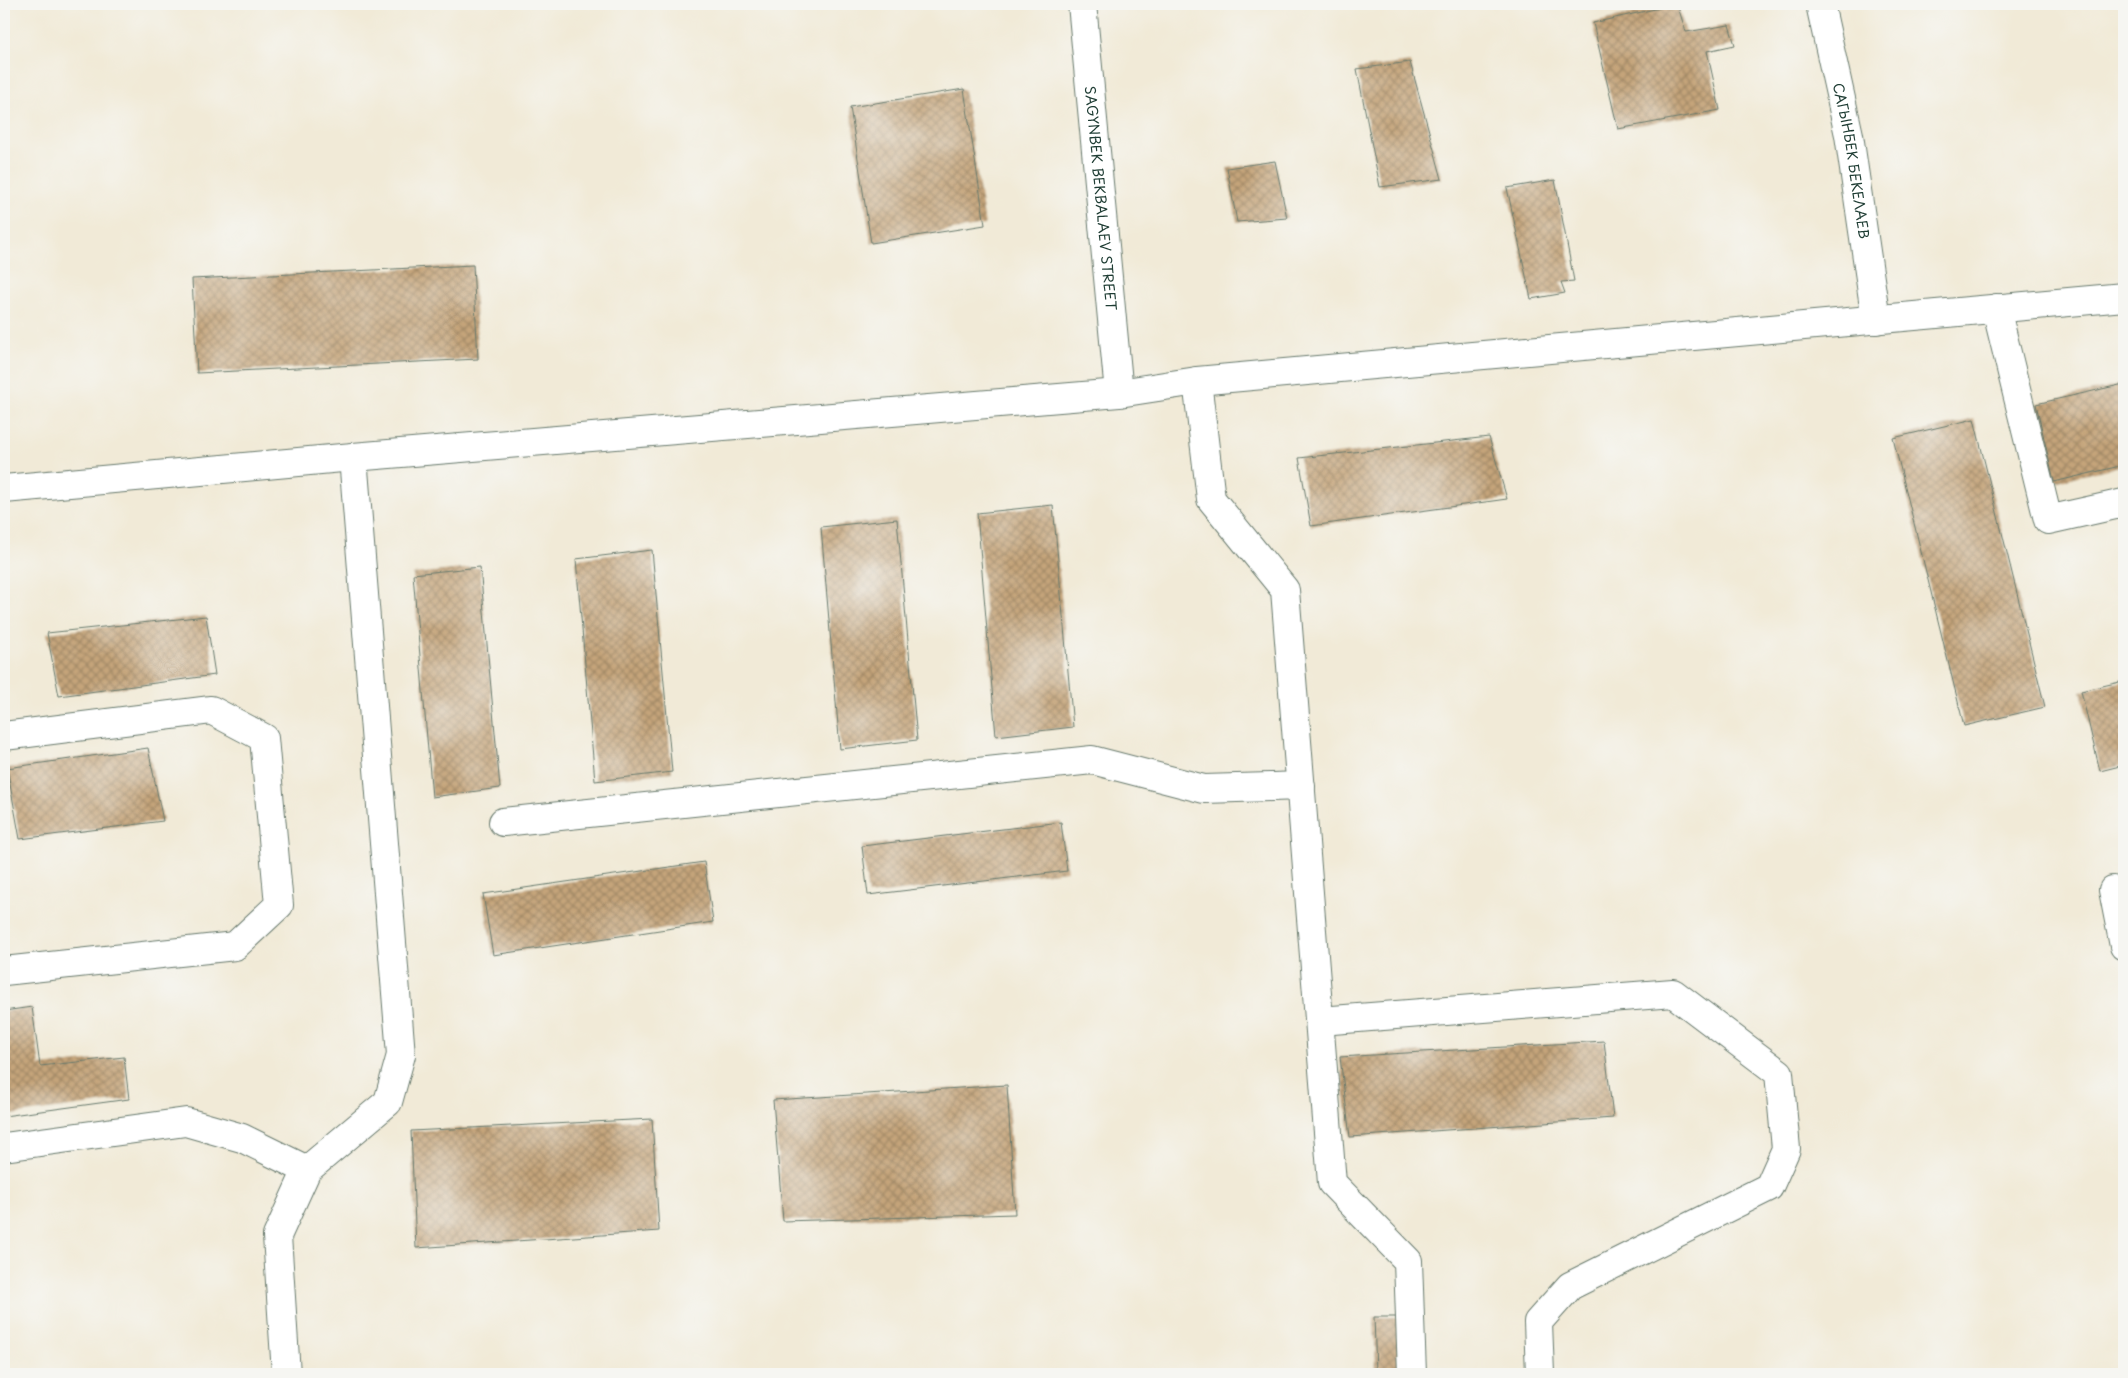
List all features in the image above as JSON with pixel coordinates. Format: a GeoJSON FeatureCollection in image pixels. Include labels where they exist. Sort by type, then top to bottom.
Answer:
{"type":"FeatureCollection","features":[{"type":"Feature","properties":{"kind":"street","name":"SAGYNBEK BEKBALAEV STREET"},"geometry":{"type":"LineString","coordinates":[[1082,4],[1119,392]]}},
{"type":"Feature","properties":{"kind":"street","name":"САГЫНБЕК БЕКЕЛАЕВ"},"geometry":{"type":"LineString","coordinates":[[1820,4],[1849,135],[1876,320]]}},
{"type":"Feature","properties":{"kind":"street"},"geometry":{"type":"LineString","coordinates":[[4,489],[353,457],[1119,392],[1197,381],[2124,297]]}},
{"type":"Feature","properties":{"kind":"street"},"geometry":{"type":"LineString","coordinates":[[1996,308],[2048,520],[2124,504]]}},
{"type":"Feature","properties":{"kind":"street"},"geometry":{"type":"LineString","coordinates":[[1197,381],[1210,500],[1285,590],[1332,1183],[1408,1261],[1412,1374]]}},
{"type":"Feature","properties":{"kind":"street"},"geometry":{"type":"LineString","coordinates":[[286,1374],[277,1236],[308,1170],[388,1102],[401,1055],[353,457]]}},
{"type":"Feature","properties":{"kind":"street"},"geometry":{"type":"LineString","coordinates":[[4,736],[211,710],[264,738],[279,905],[235,946],[4,971]]}},
{"type":"Feature","properties":{"kind":"street"},"geometry":{"type":"LineString","coordinates":[[503,822],[1092,760],[1204,789],[1301,786]]}},
{"type":"Feature","properties":{"kind":"street"},"geometry":{"type":"LineString","coordinates":[[2113,890],[2124,946]]}},
{"type":"Feature","properties":{"kind":"street"},"geometry":{"type":"LineString","coordinates":[[1320,1021],[1673,993],[1779,1073],[1786,1149],[1769,1187],[1570,1286],[1538,1322],[1540,1374]]}},
{"type":"Feature","properties":{"kind":"street"},"geometry":{"type":"LineString","coordinates":[[4,1148],[186,1122],[242,1138],[308,1170]]}},
{"type":"Feature","properties":{"kind":"building"},"geometry":{"type":"Polygon","coordinates":[[[1677,4],[1686,32],[1729,25],[1735,45],[1707,51],[1720,110],[1618,129],[1593,23],[1677,4]]]}},
{"type":"Feature","properties":{"kind":"building"},"geometry":{"type":"Polygon","coordinates":[[[1410,62],[1442,179],[1380,187],[1357,69],[1410,62]]]}},
{"type":"Feature","properties":{"kind":"building"},"geometry":{"type":"Polygon","coordinates":[[[964,89],[985,225],[871,243],[850,107],[964,89]]]}},
{"type":"Feature","properties":{"kind":"building"},"geometry":{"type":"Polygon","coordinates":[[[1275,161],[1287,218],[1237,222],[1227,168],[1275,161]]]}},
{"type":"Feature","properties":{"kind":"building"},"geometry":{"type":"Polygon","coordinates":[[[1555,180],[1574,281],[1561,282],[1565,293],[1531,299],[1507,188],[1555,180]]]}},
{"type":"Feature","properties":{"kind":"building"},"geometry":{"type":"Polygon","coordinates":[[[473,265],[478,359],[197,373],[192,279],[473,265]]]}},
{"type":"Feature","properties":{"kind":"building"},"geometry":{"type":"Polygon","coordinates":[[[2124,384],[2124,465],[2054,482],[2036,404],[2124,384]]]}},
{"type":"Feature","properties":{"kind":"building"},"geometry":{"type":"Polygon","coordinates":[[[1974,419],[2045,707],[1964,726],[1893,438],[1974,419]]]}},
{"type":"Feature","properties":{"kind":"building"},"geometry":{"type":"Polygon","coordinates":[[[1489,437],[1507,499],[1311,526],[1299,458],[1489,437]]]}},
{"type":"Feature","properties":{"kind":"building"},"geometry":{"type":"Polygon","coordinates":[[[1053,505],[1073,727],[996,736],[977,513],[1053,505]]]}},
{"type":"Feature","properties":{"kind":"building"},"geometry":{"type":"Polygon","coordinates":[[[897,519],[917,740],[840,749],[821,527],[897,519]]]}},
{"type":"Feature","properties":{"kind":"building"},"geometry":{"type":"Polygon","coordinates":[[[652,550],[672,772],[595,781],[576,559],[652,550]]]}},
{"type":"Feature","properties":{"kind":"building"},"geometry":{"type":"Polygon","coordinates":[[[480,567],[500,788],[432,797],[413,574],[480,567]]]}},
{"type":"Feature","properties":{"kind":"building"},"geometry":{"type":"Polygon","coordinates":[[[206,616],[215,675],[59,696],[47,633],[206,616]]]}},
{"type":"Feature","properties":{"kind":"building"},"geometry":{"type":"Polygon","coordinates":[[[2124,681],[2124,765],[2100,771],[2081,691],[2124,681]]]}},
{"type":"Feature","properties":{"kind":"building"},"geometry":{"type":"Polygon","coordinates":[[[148,748],[163,821],[20,839],[7,768],[148,748]]]}},
{"type":"Feature","properties":{"kind":"building"},"geometry":{"type":"Polygon","coordinates":[[[1061,822],[1067,871],[868,895],[862,846],[1061,822]]]}},
{"type":"Feature","properties":{"kind":"building"},"geometry":{"type":"Polygon","coordinates":[[[704,862],[713,922],[493,955],[483,894],[704,862]]]}},
{"type":"Feature","properties":{"kind":"building"},"geometry":{"type":"Polygon","coordinates":[[[32,1007],[40,1066],[124,1057],[129,1099],[4,1116],[4,1011],[32,1007]]]}},
{"type":"Feature","properties":{"kind":"building"},"geometry":{"type":"Polygon","coordinates":[[[1604,1041],[1613,1118],[1350,1137],[1340,1057],[1604,1041]]]}},
{"type":"Feature","properties":{"kind":"building"},"geometry":{"type":"Polygon","coordinates":[[[1007,1085],[1015,1214],[783,1221],[773,1100],[1007,1085]]]}},
{"type":"Feature","properties":{"kind":"building"},"geometry":{"type":"Polygon","coordinates":[[[652,1119],[659,1231],[416,1248],[411,1131],[652,1119]]]}},
{"type":"Feature","properties":{"kind":"building"},"geometry":{"type":"Polygon","coordinates":[[[1374,1317],[1402,1317],[1404,1371],[1376,1372],[1374,1317]]]}}]}
